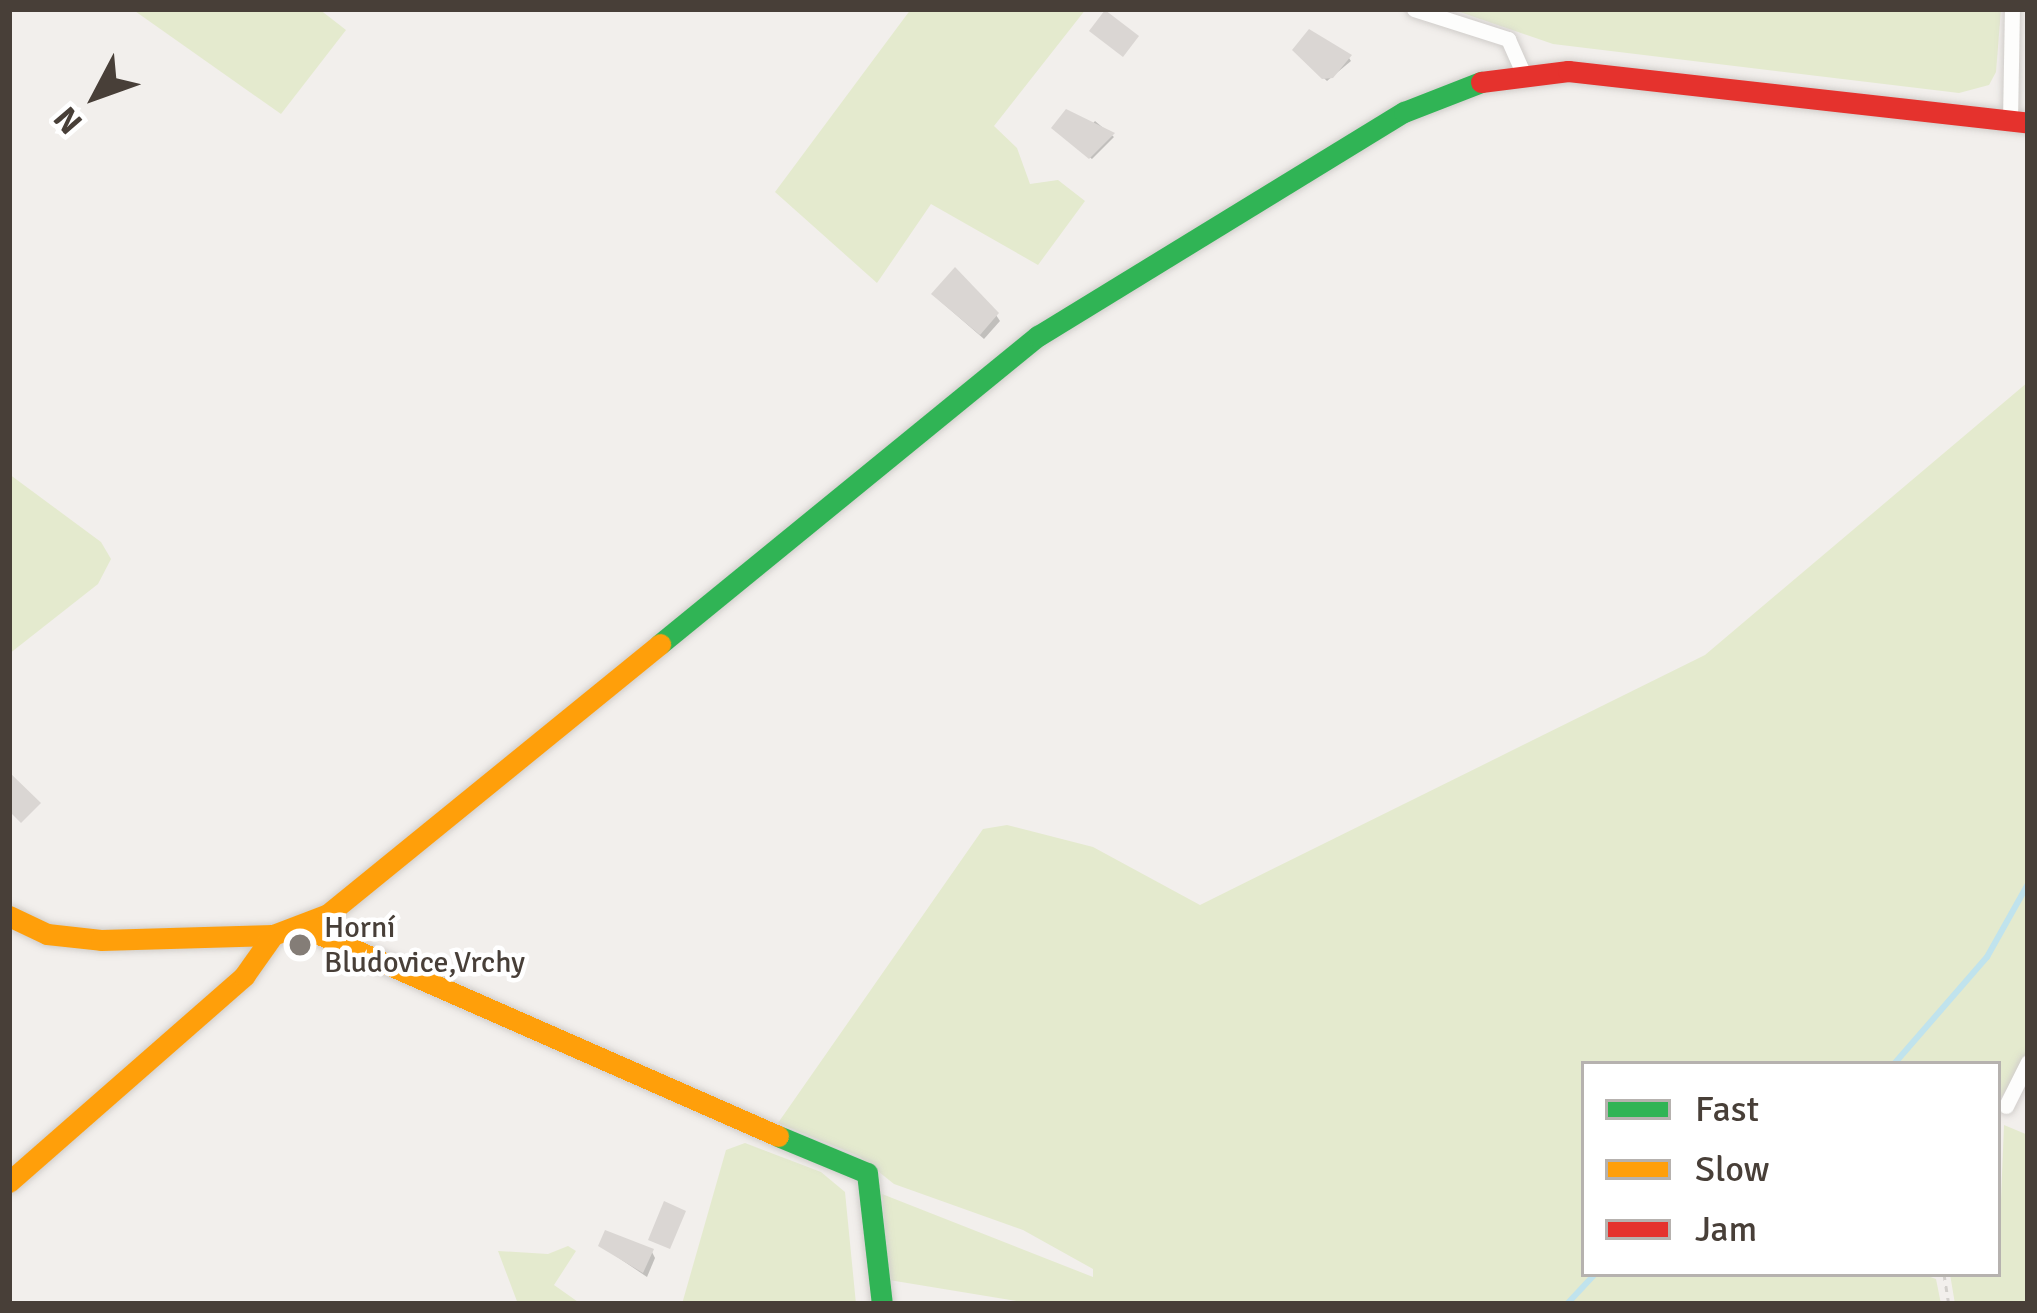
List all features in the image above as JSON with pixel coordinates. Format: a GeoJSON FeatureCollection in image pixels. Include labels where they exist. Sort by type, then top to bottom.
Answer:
{"type":"FeatureCollection","features":[{"type":"Feature","properties":{"kind":"street"},"geometry":{"type":"LineString","coordinates":[[1414,9],[1508,39],[1522,71]]}},
{"type":"Feature","properties":{"kind":"street"},"geometry":{"type":"LineString","coordinates":[[9,916],[89,940],[273,935],[303,927],[339,906],[1038,336],[1404,112],[1522,71],[2019,122],[2012,9]]}},
{"type":"Feature","properties":{"kind":"street"},"geometry":{"type":"LineString","coordinates":[[303,927],[483,1012],[867,1173],[882,1304]]}},
{"type":"Feature","properties":{"kind":"street"},"geometry":{"type":"LineString","coordinates":[[9,1182],[244,976],[273,935]]}},
{"type":"Feature","properties":{"kind":"street"},"geometry":{"type":"LineString","coordinates":[[2006,1106],[2028,1062]]}},
{"type":"Feature","properties":{"kind":"green space"},"geometry":{"type":"Polygon","coordinates":[[[132,9],[319,9],[346,30],[281,114],[132,9]]]}},
{"type":"Feature","properties":{"kind":"green space"},"geometry":{"type":"Polygon","coordinates":[[[911,9],[1086,9],[994,126],[1017,148],[1030,184],[1058,180],[1085,201],[1038,265],[931,204],[877,283],[775,192],[911,9]]]}},
{"type":"Feature","properties":{"kind":"green space"},"geometry":{"type":"Polygon","coordinates":[[[1451,9],[2001,9],[1996,72],[1989,85],[1959,93],[1553,44],[1451,9]]]}},
{"type":"Feature","properties":{"kind":"green space"},"geometry":{"type":"Polygon","coordinates":[[[2028,382],[2028,1048],[2013,1080],[2001,1098],[2001,1061],[1581,1061],[1581,1277],[1930,1277],[1936,1279],[1941,1304],[1035,1304],[889,1280],[882,1194],[1093,1277],[1093,1269],[1023,1230],[894,1184],[859,1156],[778,1123],[983,829],[1007,825],[1093,847],[1200,905],[1705,655],[2028,382]]]}},
{"type":"Feature","properties":{"kind":"green space"},"geometry":{"type":"Polygon","coordinates":[[[9,474],[101,542],[111,559],[98,584],[9,654],[9,474]]]}},
{"type":"Feature","properties":{"kind":"green space"},"geometry":{"type":"Polygon","coordinates":[[[2004,1125],[2028,1135],[2028,1304],[1955,1304],[1950,1277],[2001,1277],[2004,1125]]]}},
{"type":"Feature","properties":{"kind":"green space"},"geometry":{"type":"Polygon","coordinates":[[[745,1143],[821,1172],[845,1192],[856,1304],[682,1304],[726,1150],[745,1143]]]}},
{"type":"Feature","properties":{"kind":"green space"},"geometry":{"type":"Polygon","coordinates":[[[568,1246],[576,1251],[554,1285],[581,1304],[518,1304],[498,1251],[548,1254],[568,1246]]]}},
{"type":"Feature","properties":{"kind":"building"},"geometry":{"type":"Polygon","coordinates":[[[1105,10],[1139,36],[1123,57],[1089,31],[1105,10]]]}},
{"type":"Feature","properties":{"kind":"building"},"geometry":{"type":"Polygon","coordinates":[[[1309,29],[1352,55],[1333,78],[1322,79],[1292,50],[1309,29]]]}},
{"type":"Feature","properties":{"kind":"building"},"geometry":{"type":"Polygon","coordinates":[[[1066,109],[1115,133],[1089,159],[1051,128],[1066,109]]]}},
{"type":"Feature","properties":{"kind":"building"},"geometry":{"type":"Polygon","coordinates":[[[955,267],[999,313],[980,335],[931,294],[955,267]]]}},
{"type":"Feature","properties":{"kind":"building"},"geometry":{"type":"Polygon","coordinates":[[[9,772],[41,803],[21,823],[9,811],[9,772]]]}},
{"type":"Feature","properties":{"kind":"building"},"geometry":{"type":"Polygon","coordinates":[[[664,1201],[686,1211],[670,1249],[648,1240],[664,1201]]]}},
{"type":"Feature","properties":{"kind":"building"},"geometry":{"type":"Polygon","coordinates":[[[605,1230],[654,1249],[643,1273],[598,1246],[605,1230]]]}},
{"type":"Feature","properties":{"kind":"waterway"},"geometry":{"type":"LineString","coordinates":[[1897,1061],[1987,957],[2028,884]]}},
{"type":"Feature","properties":{"kind":"waterway"},"geometry":{"type":"LineString","coordinates":[[1567,1304],[1592,1277]]}},
{"type":"Feature","properties":{"kind":"traffic: fast"},"geometry":{"type":"LineString","coordinates":[[660,644],[1038,336],[1404,112],[1481,82]]}},
{"type":"Feature","properties":{"kind":"traffic: fast"},"geometry":{"type":"LineString","coordinates":[[778,1136],[867,1173],[882,1304]]}},
{"type":"Feature","properties":{"kind":"traffic: slow"},"geometry":{"type":"LineString","coordinates":[[9,916],[47,934],[101,940],[273,935],[328,914],[660,644]]}},
{"type":"Feature","properties":{"kind":"traffic: slow"},"geometry":{"type":"LineString","coordinates":[[303,927],[778,1136]]}},
{"type":"Feature","properties":{"kind":"traffic: slow"},"geometry":{"type":"LineString","coordinates":[[9,1182],[244,976],[273,935]]}},
{"type":"Feature","properties":{"kind":"traffic: jam"},"geometry":{"type":"LineString","coordinates":[[1481,82],[1568,71],[2028,123]]}},
{"type":"Feature","properties":{"kind":"place","name":"Horní Bludovice,Vrchy"},"geometry":{"type":"Point","coordinates":[300,945]}}]}
